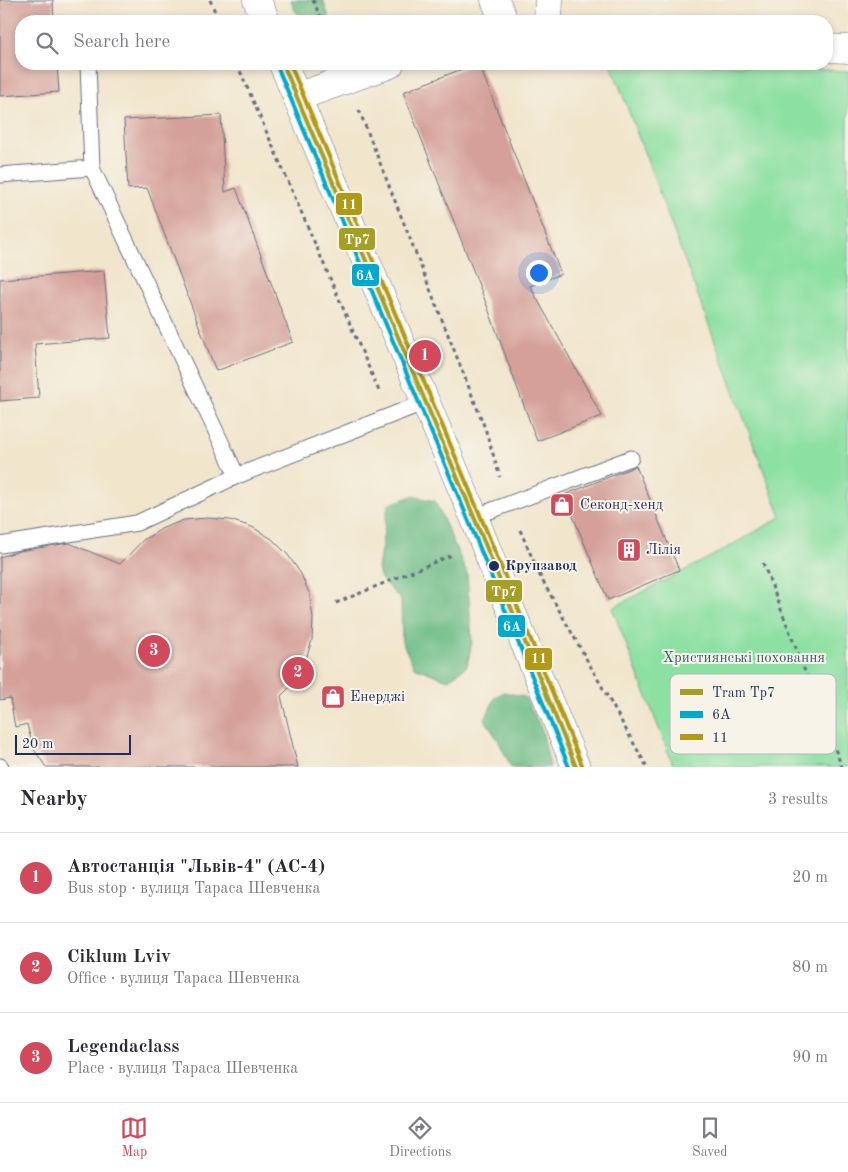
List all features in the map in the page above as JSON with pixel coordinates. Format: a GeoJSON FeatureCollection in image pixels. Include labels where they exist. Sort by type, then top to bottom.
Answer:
{"type":"FeatureCollection","features":[{"type":"Feature","properties":{"kind":"main road"},"geometry":{"type":"LineString","coordinates":[[257,0],[263,15]]}},
{"type":"Feature","properties":{"kind":"main road"},"geometry":{"type":"LineString","coordinates":[[495,0],[501,15]]}},
{"type":"Feature","properties":{"kind":"main road"},"geometry":{"type":"LineString","coordinates":[[548,15],[549,0]]}},
{"type":"Feature","properties":{"kind":"main road"},"geometry":{"type":"LineString","coordinates":[[833,48],[848,49]]}},
{"type":"Feature","properties":{"kind":"main road"},"geometry":{"type":"LineString","coordinates":[[286,70],[474,517],[576,767]]}},
{"type":"Feature","properties":{"kind":"main road"},"geometry":{"type":"LineString","coordinates":[[297,97],[373,70]]}},
{"type":"Feature","properties":{"kind":"lane"},"geometry":{"type":"LineString","coordinates":[[88,70],[92,168],[236,476]]}},
{"type":"Feature","properties":{"kind":"lane"},"geometry":{"type":"LineString","coordinates":[[0,175],[92,168]]}},
{"type":"Feature","properties":{"kind":"lane"},"geometry":{"type":"LineString","coordinates":[[0,545],[137,523],[236,476],[425,402]]}},
{"type":"Feature","properties":{"kind":"lane"},"geometry":{"type":"LineString","coordinates":[[474,517],[631,458]]}},
{"type":"Feature","properties":{"kind":"path"},"geometry":{"type":"LineString","coordinates":[[210,0],[216,15]]}},
{"type":"Feature","properties":{"kind":"path"},"geometry":{"type":"LineString","coordinates":[[313,0],[319,15]]}},
{"type":"Feature","properties":{"kind":"path"},"geometry":{"type":"LineString","coordinates":[[241,70],[389,415]]}},
{"type":"Feature","properties":{"kind":"path"},"geometry":{"type":"LineString","coordinates":[[359,108],[485,428],[508,503],[541,578],[647,767]]}},
{"type":"Feature","properties":{"kind":"path"},"geometry":{"type":"LineString","coordinates":[[336,604],[454,554]]}},
{"type":"Feature","properties":{"kind":"path"},"geometry":{"type":"LineString","coordinates":[[763,563],[806,674]]}},
{"type":"Feature","properties":{"kind":"path"},"geometry":{"type":"LineString","coordinates":[[836,752],[842,767]]}},
{"type":"Feature","properties":{"kind":"green space"},"geometry":{"type":"Polygon","coordinates":[[[291,0],[323,0],[328,15],[298,15],[291,0]]]}},
{"type":"Feature","properties":{"kind":"green space","name":"Християнські поховання"},"geometry":{"type":"Polygon","coordinates":[[[613,70],[848,71],[848,767],[674,767],[612,608],[718,553],[781,517],[613,70]]]}},
{"type":"Feature","properties":{"kind":"green space"},"geometry":{"type":"Polygon","coordinates":[[[412,496],[435,501],[467,573],[472,642],[467,666],[448,680],[414,667],[402,642],[401,600],[381,579],[378,569],[388,505],[412,496]]]}},
{"type":"Feature","properties":{"kind":"green space"},"geometry":{"type":"Polygon","coordinates":[[[504,692],[525,697],[542,730],[550,767],[511,767],[498,740],[485,720],[495,697],[504,692]]]}},
{"type":"Feature","properties":{"kind":"building"},"geometry":{"type":"Polygon","coordinates":[[[0,0],[53,0],[54,15],[15,15],[15,70],[57,70],[59,92],[0,96],[0,0]]]}},
{"type":"Feature","properties":{"kind":"building"},"geometry":{"type":"Polygon","coordinates":[[[460,70],[481,70],[561,274],[530,286],[602,416],[537,441],[486,303],[403,92],[460,70]]]}},
{"type":"Feature","properties":{"kind":"building"},"geometry":{"type":"Polygon","coordinates":[[[221,115],[225,192],[236,188],[293,342],[216,371],[147,188],[128,189],[124,120],[221,115]]]}},
{"type":"Feature","properties":{"kind":"building"},"geometry":{"type":"Polygon","coordinates":[[[104,271],[110,338],[35,344],[39,398],[0,401],[0,279],[104,271]]]}},
{"type":"Feature","properties":{"kind":"building","name":"Лілія"},"geometry":{"type":"Polygon","coordinates":[[[636,466],[679,570],[608,600],[564,495],[636,466]]]}},
{"type":"Feature","properties":{"kind":"building"},"geometry":{"type":"Polygon","coordinates":[[[207,518],[230,520],[252,527],[272,539],[288,555],[301,574],[310,595],[313,618],[312,640],[305,662],[294,683],[281,696],[298,767],[46,767],[33,748],[27,724],[15,727],[10,698],[0,700],[0,557],[19,551],[69,543],[120,564],[143,540],[163,528],[184,520],[207,518]]]}},
{"type":"Feature","properties":{"kind":"tram line","name":"Тр7"},"geometry":{"type":"LineString","coordinates":[[286,70],[474,517],[576,767]]}},
{"type":"Feature","properties":{"kind":"transit line","name":"6А"},"geometry":{"type":"LineString","coordinates":[[279,70],[468,519],[569,767]]}},
{"type":"Feature","properties":{"kind":"transit line","name":"11"},"geometry":{"type":"LineString","coordinates":[[293,70],[480,515],[582,765]]}},
{"type":"Feature","properties":{"kind":"place","name":"Автостанція \"Львів-4\" (АС-4)"},"geometry":{"type":"Point","coordinates":[425,356]}},
{"type":"Feature","properties":{"kind":"place","name":"Секонд-хенд"},"geometry":{"type":"Point","coordinates":[562,505]}},
{"type":"Feature","properties":{"kind":"place","name":"Лілія"},"geometry":{"type":"Point","coordinates":[629,550]}},
{"type":"Feature","properties":{"kind":"place","name":"Крупзавод"},"geometry":{"type":"Point","coordinates":[494,566]}},
{"type":"Feature","properties":{"kind":"place","name":"Legendaclass"},"geometry":{"type":"Point","coordinates":[154,651]}},
{"type":"Feature","properties":{"kind":"place","name":"Ciklum Lviv"},"geometry":{"type":"Point","coordinates":[298,673]}},
{"type":"Feature","properties":{"kind":"place","name":"Енерджі"},"geometry":{"type":"Point","coordinates":[333,697]}}]}
